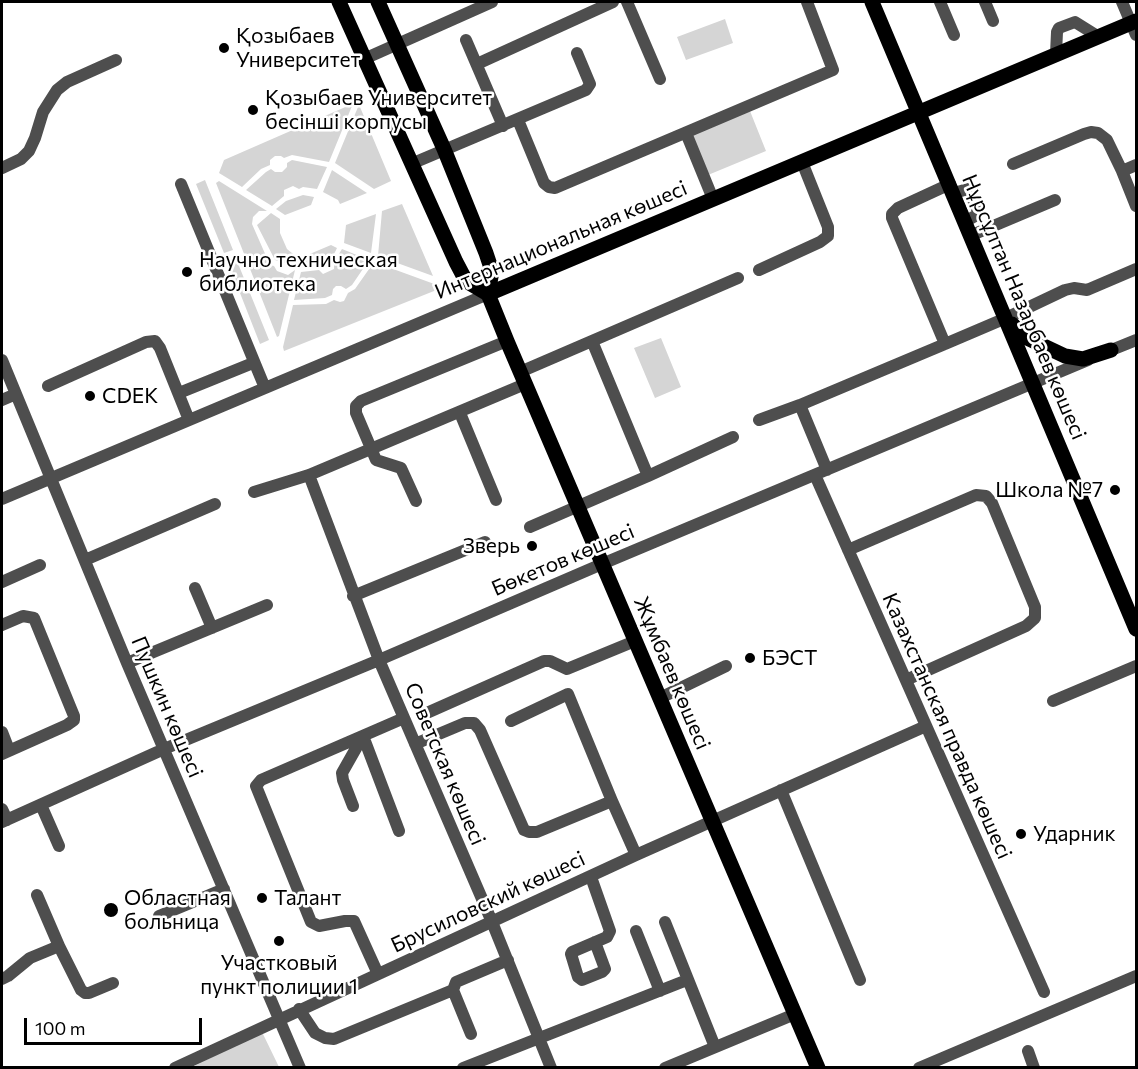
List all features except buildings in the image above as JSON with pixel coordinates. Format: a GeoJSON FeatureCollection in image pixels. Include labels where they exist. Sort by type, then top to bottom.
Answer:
{"type":"FeatureCollection","features":[{"type":"Feature","properties":{"kind":"main road"},"geometry":{"type":"LineString","coordinates":[[339,2],[466,281],[488,294]]}},
{"type":"Feature","properties":{"kind":"main road","name":"Жұмбаев көшесі"},"geometry":{"type":"LineString","coordinates":[[378,2],[444,149],[492,270],[488,294],[522,378],[818,1068]]}},
{"type":"Feature","properties":{"kind":"main road","name":"Нұрсұлтан Назарбаев көшесі"},"geometry":{"type":"LineString","coordinates":[[872,2],[1137,629]]}},
{"type":"Feature","properties":{"kind":"main road","name":"Интернациональная көшесі"},"geometry":{"type":"LineString","coordinates":[[488,294],[1056,54],[1135,26]]}},
{"type":"Feature","properties":{"kind":"main road"},"geometry":{"type":"LineString","coordinates":[[1006,318],[1029,339],[1065,356],[1083,358],[1111,350]]}},
{"type":"Feature","properties":{"kind":"street"},"geometry":{"type":"LineString","coordinates":[[364,59],[470,6],[492,2]]}},
{"type":"Feature","properties":{"kind":"street"},"geometry":{"type":"LineString","coordinates":[[477,64],[613,2]]}},
{"type":"Feature","properties":{"kind":"street"},"geometry":{"type":"LineString","coordinates":[[627,2],[660,79]]}},
{"type":"Feature","properties":{"kind":"street"},"geometry":{"type":"LineString","coordinates":[[518,120],[544,183],[552,188],[833,70],[807,2]]}},
{"type":"Feature","properties":{"kind":"street"},"geometry":{"type":"LineString","coordinates":[[940,2],[954,35]]}},
{"type":"Feature","properties":{"kind":"street"},"geometry":{"type":"LineString","coordinates":[[985,2],[993,21]]}},
{"type":"Feature","properties":{"kind":"street"},"geometry":{"type":"LineString","coordinates":[[1122,2],[1135,26]]}},
{"type":"Feature","properties":{"kind":"street"},"geometry":{"type":"LineString","coordinates":[[1056,54],[1059,28],[1076,23],[1099,37]]}},
{"type":"Feature","properties":{"kind":"street"},"geometry":{"type":"LineString","coordinates":[[466,40],[503,126]]}},
{"type":"Feature","properties":{"kind":"street"},"geometry":{"type":"LineString","coordinates":[[411,164],[582,92],[589,87],[577,53]]}},
{"type":"Feature","properties":{"kind":"street"},"geometry":{"type":"LineString","coordinates":[[2,168],[21,159],[29,151],[43,112],[57,90],[68,82],[116,60]]}},
{"type":"Feature","properties":{"kind":"street"},"geometry":{"type":"LineString","coordinates":[[686,133],[713,199]]}},
{"type":"Feature","properties":{"kind":"street"},"geometry":{"type":"LineString","coordinates":[[1013,164],[1084,134],[1098,133],[1107,140],[1137,206]]}},
{"type":"Feature","properties":{"kind":"street"},"geometry":{"type":"LineString","coordinates":[[759,270],[820,242],[828,236],[828,227],[802,162]]}},
{"type":"Feature","properties":{"kind":"street"},"geometry":{"type":"LineString","coordinates":[[1122,171],[1137,165]]}},
{"type":"Feature","properties":{"kind":"street"},"geometry":{"type":"LineString","coordinates":[[181,184],[265,388]]}},
{"type":"Feature","properties":{"kind":"street"},"geometry":{"type":"LineString","coordinates":[[945,344],[892,214],[898,208],[952,189]]}},
{"type":"Feature","properties":{"kind":"street"},"geometry":{"type":"LineString","coordinates":[[969,228],[1054,200]]}},
{"type":"Feature","properties":{"kind":"street"},"geometry":{"type":"LineString","coordinates":[[759,420],[945,344],[1065,290],[1074,288],[1087,291],[1137,269]]}},
{"type":"Feature","properties":{"kind":"street"},"geometry":{"type":"LineString","coordinates":[[254,492],[309,475],[460,413],[592,341],[738,278]]}},
{"type":"Feature","properties":{"kind":"street","name":"Интернациональная көшесі"},"geometry":{"type":"LineString","coordinates":[[2,499],[488,294]]}},
{"type":"Feature","properties":{"kind":"street","name":"Бөкетов көшесі"},"geometry":{"type":"LineString","coordinates":[[3,817],[41,805],[164,749],[1137,340]]}},
{"type":"Feature","properties":{"kind":"street"},"geometry":{"type":"LineString","coordinates":[[48,386],[150,341],[158,344],[189,420]]}},
{"type":"Feature","properties":{"kind":"street"},"geometry":{"type":"LineString","coordinates":[[416,501],[401,468],[377,462],[356,413],[356,406],[358,403],[507,341]]}},
{"type":"Feature","properties":{"kind":"street"},"geometry":{"type":"LineString","coordinates":[[592,341],[648,476]]}},
{"type":"Feature","properties":{"kind":"street","name":"Пушкин көшесі"},"geometry":{"type":"LineString","coordinates":[[2,360],[127,663],[300,1068]]}},
{"type":"Feature","properties":{"kind":"street"},"geometry":{"type":"LineString","coordinates":[[179,393],[253,363]]}},
{"type":"Feature","properties":{"kind":"street"},"geometry":{"type":"LineString","coordinates":[[2,400],[16,394]]}},
{"type":"Feature","properties":{"kind":"street","name":"Казахстанская правда көшесі"},"geometry":{"type":"LineString","coordinates":[[800,405],[848,550],[1044,992]]}},
{"type":"Feature","properties":{"kind":"street"},"geometry":{"type":"LineString","coordinates":[[460,413],[496,500]]}},
{"type":"Feature","properties":{"kind":"street"},"geometry":{"type":"LineString","coordinates":[[530,527],[578,508],[733,437]]}},
{"type":"Feature","properties":{"kind":"street","name":"Советская көшесі"},"geometry":{"type":"LineString","coordinates":[[309,475],[379,660],[492,922],[551,1068]]}},
{"type":"Feature","properties":{"kind":"street"},"geometry":{"type":"LineString","coordinates":[[848,550],[976,495],[986,496],[992,502],[1035,607],[1035,618],[1026,626],[906,680]]}},
{"type":"Feature","properties":{"kind":"street"},"geometry":{"type":"LineString","coordinates":[[85,560],[214,504]]}},
{"type":"Feature","properties":{"kind":"street"},"geometry":{"type":"LineString","coordinates":[[353,596],[485,542]]}},
{"type":"Feature","properties":{"kind":"street"},"geometry":{"type":"LineString","coordinates":[[2,582],[40,565]]}},
{"type":"Feature","properties":{"kind":"street"},"geometry":{"type":"LineString","coordinates":[[195,588],[212,628]]}},
{"type":"Feature","properties":{"kind":"street"},"geometry":{"type":"LineString","coordinates":[[127,663],[267,605]]}},
{"type":"Feature","properties":{"kind":"street"},"geometry":{"type":"LineString","coordinates":[[2,625],[23,616],[33,618],[74,716],[74,720],[67,725],[5,752],[2,732]]}},
{"type":"Feature","properties":{"kind":"street"},"geometry":{"type":"LineString","coordinates":[[429,712],[544,661],[550,661],[567,669],[635,640]]}},
{"type":"Feature","properties":{"kind":"street"},"geometry":{"type":"LineString","coordinates":[[660,698],[726,666]]}},
{"type":"Feature","properties":{"kind":"street"},"geometry":{"type":"LineString","coordinates":[[1053,701],[1137,666]]}},
{"type":"Feature","properties":{"kind":"street"},"geometry":{"type":"LineString","coordinates":[[511,721],[568,694],[636,855]]}},
{"type":"Feature","properties":{"kind":"street"},"geometry":{"type":"LineString","coordinates":[[378,974],[354,921],[319,926],[311,922],[256,786],[261,780],[404,718]]}},
{"type":"Feature","properties":{"kind":"street"},"geometry":{"type":"LineString","coordinates":[[415,744],[465,723],[474,723],[480,730],[521,826],[529,832],[537,832],[612,801]]}},
{"type":"Feature","properties":{"kind":"street","name":"Брусиловский көшесі"},"geometry":{"type":"LineString","coordinates":[[175,1068],[636,855],[926,726]]}},
{"type":"Feature","properties":{"kind":"street"},"geometry":{"type":"LineString","coordinates":[[352,806],[342,773],[363,736]]}},
{"type":"Feature","properties":{"kind":"street"},"geometry":{"type":"LineString","coordinates":[[363,736],[399,831]]}},
{"type":"Feature","properties":{"kind":"street"},"geometry":{"type":"LineString","coordinates":[[781,790],[860,980]]}},
{"type":"Feature","properties":{"kind":"street"},"geometry":{"type":"LineString","coordinates":[[41,805],[59,846]]}},
{"type":"Feature","properties":{"kind":"street"},"geometry":{"type":"LineString","coordinates":[[591,877],[610,931],[609,935],[595,942]]}},
{"type":"Feature","properties":{"kind":"street"},"geometry":{"type":"LineString","coordinates":[[159,916],[224,889]]}},
{"type":"Feature","properties":{"kind":"street"},"geometry":{"type":"LineString","coordinates":[[37,895],[81,990],[90,993],[113,983]]}},
{"type":"Feature","properties":{"kind":"street"},"geometry":{"type":"LineString","coordinates":[[665,922],[715,1047]]}},
{"type":"Feature","properties":{"kind":"street"},"geometry":{"type":"LineString","coordinates":[[636,931],[660,991]]}},
{"type":"Feature","properties":{"kind":"street"},"geometry":{"type":"LineString","coordinates":[[2,979],[30,958],[59,946]]}},
{"type":"Feature","properties":{"kind":"street"},"geometry":{"type":"LineString","coordinates":[[471,1034],[453,990],[456,982],[508,960]]}},
{"type":"Feature","properties":{"kind":"street"},"geometry":{"type":"LineString","coordinates":[[919,1068],[1137,976]]}},
{"type":"Feature","properties":{"kind":"street"},"geometry":{"type":"LineString","coordinates":[[463,1068],[687,980]]}},
{"type":"Feature","properties":{"kind":"street"},"geometry":{"type":"LineString","coordinates":[[299,1009],[315,1033],[334,1039],[453,990]]}},
{"type":"Feature","properties":{"kind":"street"},"geometry":{"type":"LineString","coordinates":[[665,1068],[795,1014]]}},
{"type":"Feature","properties":{"kind":"street"},"geometry":{"type":"LineString","coordinates":[[1028,1051],[1034,1068]]}},
{"type":"Feature","properties":{"kind":"shaded area"},"geometry":{"type":"Polygon","coordinates":[[[725,19],[733,43],[686,60],[677,37],[725,19]]]}},
{"type":"Feature","properties":{"kind":"shaded area"},"geometry":{"type":"Polygon","coordinates":[[[352,106],[329,162],[292,155],[284,158],[275,156],[270,160],[270,165],[261,169],[242,187],[219,173],[224,160],[352,106]]]}},
{"type":"Feature","properties":{"kind":"shaded area"},"geometry":{"type":"Polygon","coordinates":[[[358,107],[360,107],[391,181],[374,189],[335,163],[358,107]]]}},
{"type":"Feature","properties":{"kind":"shaded area"},"geometry":{"type":"Polygon","coordinates":[[[750,111],[766,151],[708,175],[691,135],[750,111]]]}},
{"type":"Feature","properties":{"kind":"shaded area"},"geometry":{"type":"Polygon","coordinates":[[[292,160],[327,167],[317,189],[303,187],[299,189],[293,186],[284,190],[284,196],[272,206],[246,190],[271,169],[275,172],[282,172],[287,167],[287,163],[292,160]]]}},
{"type":"Feature","properties":{"kind":"shaded area"},"geometry":{"type":"Polygon","coordinates":[[[332,170],[367,193],[340,204],[338,200],[323,192],[332,170]]]}},
{"type":"Feature","properties":{"kind":"shaded area"},"geometry":{"type":"Polygon","coordinates":[[[205,180],[233,250],[224,253],[196,184],[205,180]]]}},
{"type":"Feature","properties":{"kind":"shaded area"},"geometry":{"type":"Polygon","coordinates":[[[219,181],[267,211],[259,211],[253,217],[252,224],[270,265],[274,266],[277,271],[288,275],[295,270],[277,337],[216,183],[219,181]]]}},
{"type":"Feature","properties":{"kind":"shaded area"},"geometry":{"type":"Polygon","coordinates":[[[303,195],[314,197],[311,205],[285,215],[276,209],[286,201],[303,195]]]}},
{"type":"Feature","properties":{"kind":"shaded area"},"geometry":{"type":"Polygon","coordinates":[[[402,204],[433,276],[378,256],[382,211],[402,204]]]}},
{"type":"Feature","properties":{"kind":"shaded area"},"geometry":{"type":"Polygon","coordinates":[[[271,213],[280,219],[280,233],[287,249],[298,258],[296,266],[275,260],[257,225],[271,213]]]}},
{"type":"Feature","properties":{"kind":"shaded area"},"geometry":{"type":"Polygon","coordinates":[[[376,214],[371,253],[344,243],[346,225],[376,214]]]}},
{"type":"Feature","properties":{"kind":"shaded area"},"geometry":{"type":"Polygon","coordinates":[[[331,245],[337,248],[332,258],[318,265],[302,266],[305,256],[331,245]]]}},
{"type":"Feature","properties":{"kind":"shaded area"},"geometry":{"type":"Polygon","coordinates":[[[342,249],[369,260],[352,285],[346,289],[336,286],[332,295],[325,298],[294,300],[301,272],[319,270],[323,274],[334,269],[334,262],[342,249]]]}},
{"type":"Feature","properties":{"kind":"shaded area"},"geometry":{"type":"Polygon","coordinates":[[[237,261],[269,340],[260,344],[229,265],[237,261]]]}},
{"type":"Feature","properties":{"kind":"shaded area"},"geometry":{"type":"Polygon","coordinates":[[[374,262],[437,285],[439,289],[284,351],[293,305],[344,301],[374,262]]]}},
{"type":"Feature","properties":{"kind":"shaded area"},"geometry":{"type":"Polygon","coordinates":[[[661,338],[681,387],[655,398],[634,348],[661,338]]]}},
{"type":"Feature","properties":{"kind":"shaded area"},"geometry":{"type":"Polygon","coordinates":[[[262,1032],[279,1067],[190,1068],[262,1032]]]}},
{"type":"Feature","properties":{"kind":"place","name":"Қозыбаев Университет"},"geometry":{"type":"Point","coordinates":[224,48]}},
{"type":"Feature","properties":{"kind":"place","name":"Қозыбаев Университет бесінші корпусы"},"geometry":{"type":"Point","coordinates":[253,110]}},
{"type":"Feature","properties":{"kind":"place","name":"Научно техническая библиотека"},"geometry":{"type":"Point","coordinates":[187,272]}},
{"type":"Feature","properties":{"kind":"place","name":"CDEK"},"geometry":{"type":"Point","coordinates":[90,396]}},
{"type":"Feature","properties":{"kind":"place","name":"Школа №7"},"geometry":{"type":"Point","coordinates":[1115,490]}},
{"type":"Feature","properties":{"kind":"place","name":"Зверь"},"geometry":{"type":"Point","coordinates":[532,546]}},
{"type":"Feature","properties":{"kind":"place","name":"БЭСТ"},"geometry":{"type":"Point","coordinates":[750,658]}},
{"type":"Feature","properties":{"kind":"place","name":"Ударник"},"geometry":{"type":"Point","coordinates":[1021,834]}},
{"type":"Feature","properties":{"kind":"place","name":"Талант"},"geometry":{"type":"Point","coordinates":[262,898]}},
{"type":"Feature","properties":{"kind":"place","name":"Областная больница"},"geometry":{"type":"Point","coordinates":[111,910]}},
{"type":"Feature","properties":{"kind":"place","name":"Участковый пункт полиции 1"},"geometry":{"type":"Point","coordinates":[279,941]}}]}
